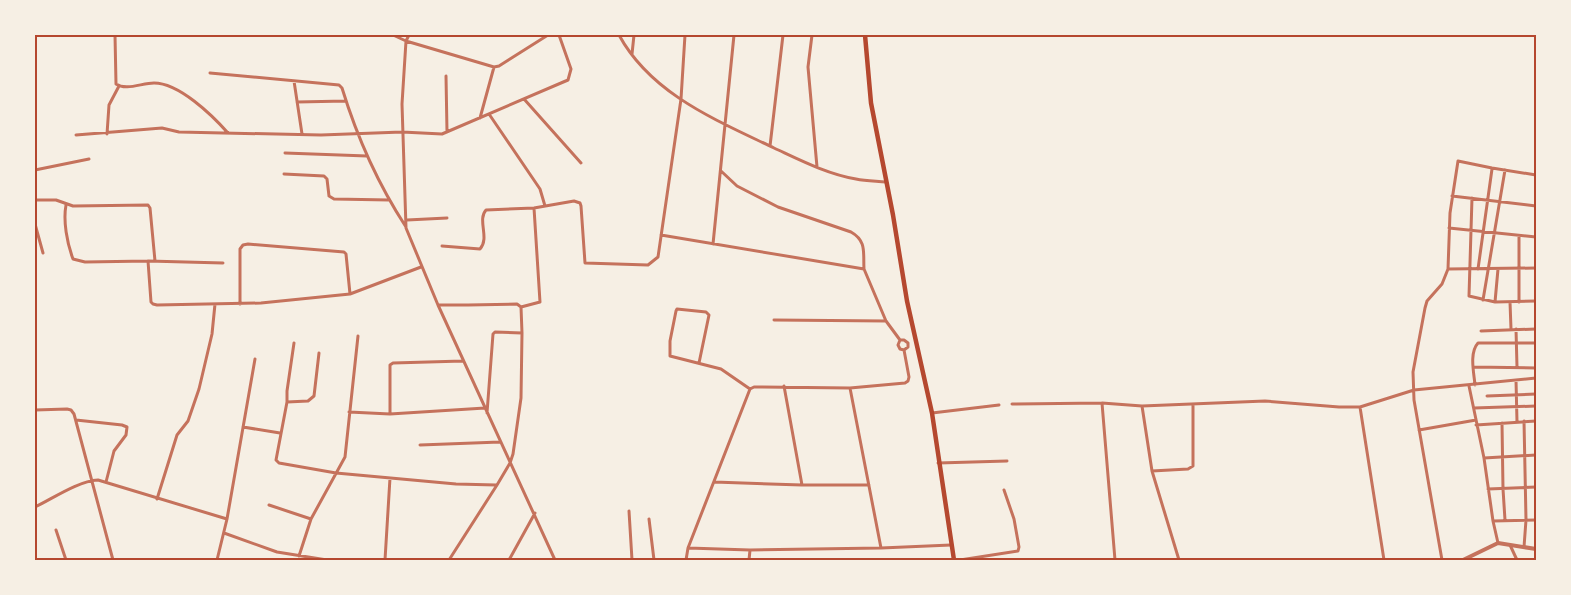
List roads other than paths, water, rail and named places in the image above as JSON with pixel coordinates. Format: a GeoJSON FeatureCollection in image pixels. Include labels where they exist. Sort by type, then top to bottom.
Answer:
{"type":"FeatureCollection","features":[{"type":"Feature","properties":{"kind":"main road"},"geometry":{"type":"LineString","coordinates":[[865,35],[871,103],[903,279],[932,413],[954,560]]}},
{"type":"Feature","properties":{"kind":"street"},"geometry":{"type":"LineString","coordinates":[[115,35],[115,80],[119,86]]}},
{"type":"Feature","properties":{"kind":"street"},"geometry":{"type":"LineString","coordinates":[[393,35],[406,41],[494,68],[548,35]]}},
{"type":"Feature","properties":{"kind":"street"},"geometry":{"type":"LineString","coordinates":[[406,228],[402,104],[406,41],[409,35]]}},
{"type":"Feature","properties":{"kind":"street"},"geometry":{"type":"LineString","coordinates":[[76,135],[108,134],[162,128],[179,132],[302,134],[402,132],[434,135],[480,119],[563,83],[570,76],[572,68],[559,35]]}},
{"type":"Feature","properties":{"kind":"street"},"geometry":{"type":"LineString","coordinates":[[619,35],[642,68],[662,86],[680,99],[724,124],[817,168],[855,179],[886,182]]}},
{"type":"Feature","properties":{"kind":"street"},"geometry":{"type":"LineString","coordinates":[[632,55],[634,35]]}},
{"type":"Feature","properties":{"kind":"street"},"geometry":{"type":"LineString","coordinates":[[442,246],[480,249],[484,241],[483,216],[486,210],[534,208],[574,201],[580,203],[584,260],[587,264],[648,265],[658,257],[680,99],[685,35]]}},
{"type":"Feature","properties":{"kind":"street"},"geometry":{"type":"LineString","coordinates":[[713,244],[734,35]]}},
{"type":"Feature","properties":{"kind":"street"},"geometry":{"type":"LineString","coordinates":[[770,146],[783,35]]}},
{"type":"Feature","properties":{"kind":"street"},"geometry":{"type":"LineString","coordinates":[[812,35],[808,67],[817,168]]}},
{"type":"Feature","properties":{"kind":"street"},"geometry":{"type":"LineString","coordinates":[[480,119],[494,68]]}},
{"type":"Feature","properties":{"kind":"street"},"geometry":{"type":"LineString","coordinates":[[210,73],[339,85],[342,88],[367,156],[389,200],[406,228],[421,267],[484,408],[535,513],[555,560]]}},
{"type":"Feature","properties":{"kind":"street"},"geometry":{"type":"LineString","coordinates":[[446,76],[447,132]]}},
{"type":"Feature","properties":{"kind":"street"},"geometry":{"type":"LineString","coordinates":[[294,81],[302,134]]}},
{"type":"Feature","properties":{"kind":"street"},"geometry":{"type":"LineString","coordinates":[[119,86],[155,83],[167,85],[208,112],[228,133]]}},
{"type":"Feature","properties":{"kind":"street"},"geometry":{"type":"LineString","coordinates":[[108,134],[109,105],[119,86]]}},
{"type":"Feature","properties":{"kind":"street"},"geometry":{"type":"LineString","coordinates":[[524,99],[581,163]]}},
{"type":"Feature","properties":{"kind":"street"},"geometry":{"type":"LineString","coordinates":[[296,102],[346,101]]}},
{"type":"Feature","properties":{"kind":"street"},"geometry":{"type":"LineString","coordinates":[[489,114],[540,189],[545,206]]}},
{"type":"Feature","properties":{"kind":"street"},"geometry":{"type":"LineString","coordinates":[[285,153],[367,156]]}},
{"type":"Feature","properties":{"kind":"street"},"geometry":{"type":"LineString","coordinates":[[35,170],[89,159]]}},
{"type":"Feature","properties":{"kind":"street"},"geometry":{"type":"LineString","coordinates":[[1442,560],[1419,430],[1413,372],[1427,301],[1442,284],[1448,268],[1449,228],[1458,161],[1536,174]]}},
{"type":"Feature","properties":{"kind":"street"},"geometry":{"type":"LineString","coordinates":[[1478,269],[1492,168]]}},
{"type":"Feature","properties":{"kind":"street"},"geometry":{"type":"LineString","coordinates":[[1483,300],[1505,170]]}},
{"type":"Feature","properties":{"kind":"street"},"geometry":{"type":"LineString","coordinates":[[720,171],[737,186],[778,207],[859,236],[863,244],[864,269],[886,321],[900,340],[908,343]]}},
{"type":"Feature","properties":{"kind":"street"},"geometry":{"type":"LineString","coordinates":[[284,174],[324,176],[327,179],[328,196],[334,199],[389,200]]}},
{"type":"Feature","properties":{"kind":"street"},"geometry":{"type":"LineString","coordinates":[[1452,196],[1536,206]]}},
{"type":"Feature","properties":{"kind":"street"},"geometry":{"type":"LineString","coordinates":[[1472,198],[1468,295],[1495,302],[1536,301]]}},
{"type":"Feature","properties":{"kind":"street"},"geometry":{"type":"LineString","coordinates":[[35,200],[56,200],[66,205],[79,206],[148,205],[150,208],[154,261]]}},
{"type":"Feature","properties":{"kind":"street"},"geometry":{"type":"LineString","coordinates":[[66,205],[65,217],[70,251],[75,260],[86,262],[223,262]]}},
{"type":"Feature","properties":{"kind":"street"},"geometry":{"type":"LineString","coordinates":[[438,304],[468,306],[517,304],[521,307],[540,302],[534,208]]}},
{"type":"Feature","properties":{"kind":"street"},"geometry":{"type":"LineString","coordinates":[[407,220],[447,218]]}},
{"type":"Feature","properties":{"kind":"street"},"geometry":{"type":"LineString","coordinates":[[35,224],[43,253]]}},
{"type":"Feature","properties":{"kind":"street"},"geometry":{"type":"LineString","coordinates":[[1449,228],[1536,237]]}},
{"type":"Feature","properties":{"kind":"street"},"geometry":{"type":"LineString","coordinates":[[661,235],[864,269]]}},
{"type":"Feature","properties":{"kind":"street"},"geometry":{"type":"LineString","coordinates":[[1519,236],[1519,302]]}},
{"type":"Feature","properties":{"kind":"street"},"geometry":{"type":"LineString","coordinates":[[240,304],[240,250],[243,245],[248,244],[344,252],[346,254],[350,294]]}},
{"type":"Feature","properties":{"kind":"street"},"geometry":{"type":"LineString","coordinates":[[148,261],[153,304],[240,304],[350,294],[421,267]]}},
{"type":"Feature","properties":{"kind":"street"},"geometry":{"type":"LineString","coordinates":[[1448,268],[1489,270],[1536,268]]}},
{"type":"Feature","properties":{"kind":"street"},"geometry":{"type":"LineString","coordinates":[[1495,302],[1498,269]]}},
{"type":"Feature","properties":{"kind":"street"},"geometry":{"type":"LineString","coordinates":[[1510,302],[1511,330]]}},
{"type":"Feature","properties":{"kind":"street"},"geometry":{"type":"LineString","coordinates":[[157,499],[177,435],[188,421],[199,389],[212,334],[215,304]]}},
{"type":"Feature","properties":{"kind":"street"},"geometry":{"type":"LineString","coordinates":[[449,560],[510,463],[521,398],[521,307]]}},
{"type":"Feature","properties":{"kind":"street"},"geometry":{"type":"LineString","coordinates":[[699,363],[709,315],[706,312],[677,310],[670,341],[670,356],[721,369],[750,388],[784,386],[850,388],[905,383],[909,377],[904,350]]}},
{"type":"Feature","properties":{"kind":"street"},"geometry":{"type":"LineString","coordinates":[[774,320],[886,321]]}},
{"type":"Feature","properties":{"kind":"street"},"geometry":{"type":"LineString","coordinates":[[1481,331],[1536,328]]}},
{"type":"Feature","properties":{"kind":"street"},"geometry":{"type":"LineString","coordinates":[[1516,329],[1517,367]]}},
{"type":"Feature","properties":{"kind":"street"},"geometry":{"type":"LineString","coordinates":[[487,414],[493,334],[495,332],[522,333]]}},
{"type":"Feature","properties":{"kind":"street"},"geometry":{"type":"LineString","coordinates":[[299,556],[311,519],[345,457],[358,336]]}},
{"type":"Feature","properties":{"kind":"street"},"geometry":{"type":"LineString","coordinates":[[904,350],[908,347],[908,343],[915,339]]}},
{"type":"Feature","properties":{"kind":"street"},"geometry":{"type":"LineString","coordinates":[[900,340],[898,348],[904,350]]}},
{"type":"Feature","properties":{"kind":"street"},"geometry":{"type":"LineString","coordinates":[[294,343],[287,402],[276,460],[279,463],[336,473],[456,484],[497,485]]}},
{"type":"Feature","properties":{"kind":"street"},"geometry":{"type":"LineString","coordinates":[[1475,385],[1473,367],[1474,348],[1478,343],[1536,343]]}},
{"type":"Feature","properties":{"kind":"street"},"geometry":{"type":"LineString","coordinates":[[287,402],[308,401],[314,396],[320,353]]}},
{"type":"Feature","properties":{"kind":"street"},"geometry":{"type":"LineString","coordinates":[[217,560],[227,518],[255,359]]}},
{"type":"Feature","properties":{"kind":"street"},"geometry":{"type":"LineString","coordinates":[[390,414],[390,365],[393,362],[463,361]]}},
{"type":"Feature","properties":{"kind":"street"},"geometry":{"type":"LineString","coordinates":[[1473,367],[1536,368]]}},
{"type":"Feature","properties":{"kind":"street"},"geometry":{"type":"LineString","coordinates":[[1012,404],[1102,403],[1142,406],[1265,401],[1360,407],[1414,390],[1536,378]]}},
{"type":"Feature","properties":{"kind":"street"},"geometry":{"type":"LineString","coordinates":[[1516,380],[1517,422]]}},
{"type":"Feature","properties":{"kind":"street"},"geometry":{"type":"LineString","coordinates":[[784,386],[802,485]]}},
{"type":"Feature","properties":{"kind":"street"},"geometry":{"type":"LineString","coordinates":[[1469,386],[1484,458],[1498,543]]}},
{"type":"Feature","properties":{"kind":"street"},"geometry":{"type":"LineString","coordinates":[[686,560],[688,548],[750,388]]}},
{"type":"Feature","properties":{"kind":"street"},"geometry":{"type":"LineString","coordinates":[[850,388],[882,548]]}},
{"type":"Feature","properties":{"kind":"street"},"geometry":{"type":"LineString","coordinates":[[1487,396],[1536,394]]}},
{"type":"Feature","properties":{"kind":"street"},"geometry":{"type":"LineString","coordinates":[[1102,403],[1115,560]]}},
{"type":"Feature","properties":{"kind":"street"},"geometry":{"type":"LineString","coordinates":[[1152,471],[1188,469],[1193,466],[1193,404]]}},
{"type":"Feature","properties":{"kind":"street"},"geometry":{"type":"LineString","coordinates":[[932,413],[999,405]]}},
{"type":"Feature","properties":{"kind":"street"},"geometry":{"type":"LineString","coordinates":[[1142,406],[1152,471],[1179,560]]}},
{"type":"Feature","properties":{"kind":"street"},"geometry":{"type":"LineString","coordinates":[[1474,408],[1536,406]]}},
{"type":"Feature","properties":{"kind":"street"},"geometry":{"type":"LineString","coordinates":[[1360,407],[1384,560]]}},
{"type":"Feature","properties":{"kind":"street"},"geometry":{"type":"LineString","coordinates":[[349,412],[390,414],[484,408]]}},
{"type":"Feature","properties":{"kind":"street"},"geometry":{"type":"LineString","coordinates":[[35,410],[67,409],[71,410],[74,414],[115,560],[107,560]]}},
{"type":"Feature","properties":{"kind":"street"},"geometry":{"type":"LineString","coordinates":[[76,420],[127,427],[126,435],[114,451],[106,482]]}},
{"type":"Feature","properties":{"kind":"street"},"geometry":{"type":"LineString","coordinates":[[1524,421],[1526,520],[1524,547]]}},
{"type":"Feature","properties":{"kind":"street"},"geometry":{"type":"LineString","coordinates":[[1419,430],[1476,422],[1536,421]]}},
{"type":"Feature","properties":{"kind":"street"},"geometry":{"type":"LineString","coordinates":[[1502,423],[1505,520]]}},
{"type":"Feature","properties":{"kind":"street"},"geometry":{"type":"LineString","coordinates":[[243,428],[280,433]]}},
{"type":"Feature","properties":{"kind":"street"},"geometry":{"type":"LineString","coordinates":[[420,445],[500,442]]}},
{"type":"Feature","properties":{"kind":"street"},"geometry":{"type":"LineString","coordinates":[[1484,458],[1536,455]]}},
{"type":"Feature","properties":{"kind":"street"},"geometry":{"type":"LineString","coordinates":[[938,463],[1007,461]]}},
{"type":"Feature","properties":{"kind":"street"},"geometry":{"type":"LineString","coordinates":[[385,560],[390,478]]}},
{"type":"Feature","properties":{"kind":"street"},"geometry":{"type":"LineString","coordinates":[[35,507],[93,480],[106,482],[157,499],[227,518]]}},
{"type":"Feature","properties":{"kind":"street"},"geometry":{"type":"LineString","coordinates":[[714,482],[869,485]]}},
{"type":"Feature","properties":{"kind":"street"},"geometry":{"type":"LineString","coordinates":[[1488,489],[1536,487]]}},
{"type":"Feature","properties":{"kind":"street"},"geometry":{"type":"LineString","coordinates":[[960,560],[1018,551],[1014,519],[1004,490]]}},
{"type":"Feature","properties":{"kind":"street"},"geometry":{"type":"LineString","coordinates":[[269,504],[311,519]]}},
{"type":"Feature","properties":{"kind":"street"},"geometry":{"type":"LineString","coordinates":[[629,511],[632,560]]}},
{"type":"Feature","properties":{"kind":"street"},"geometry":{"type":"LineString","coordinates":[[509,560],[535,513]]}},
{"type":"Feature","properties":{"kind":"street"},"geometry":{"type":"LineString","coordinates":[[648,519],[654,560]]}},
{"type":"Feature","properties":{"kind":"street"},"geometry":{"type":"LineString","coordinates":[[1493,521],[1536,520]]}},
{"type":"Feature","properties":{"kind":"street"},"geometry":{"type":"LineString","coordinates":[[56,530],[66,560]]}},
{"type":"Feature","properties":{"kind":"street"},"geometry":{"type":"LineString","coordinates":[[224,533],[277,552],[327,560]]}},
{"type":"Feature","properties":{"kind":"street"},"geometry":{"type":"LineString","coordinates":[[1463,560],[1498,543],[1536,549]]}},
{"type":"Feature","properties":{"kind":"street"},"geometry":{"type":"LineString","coordinates":[[688,548],[750,550],[951,545]]}},
{"type":"Feature","properties":{"kind":"street"},"geometry":{"type":"LineString","coordinates":[[1510,545],[1517,560]]}},
{"type":"Feature","properties":{"kind":"street"},"geometry":{"type":"LineString","coordinates":[[749,560],[750,550]]}}]}
